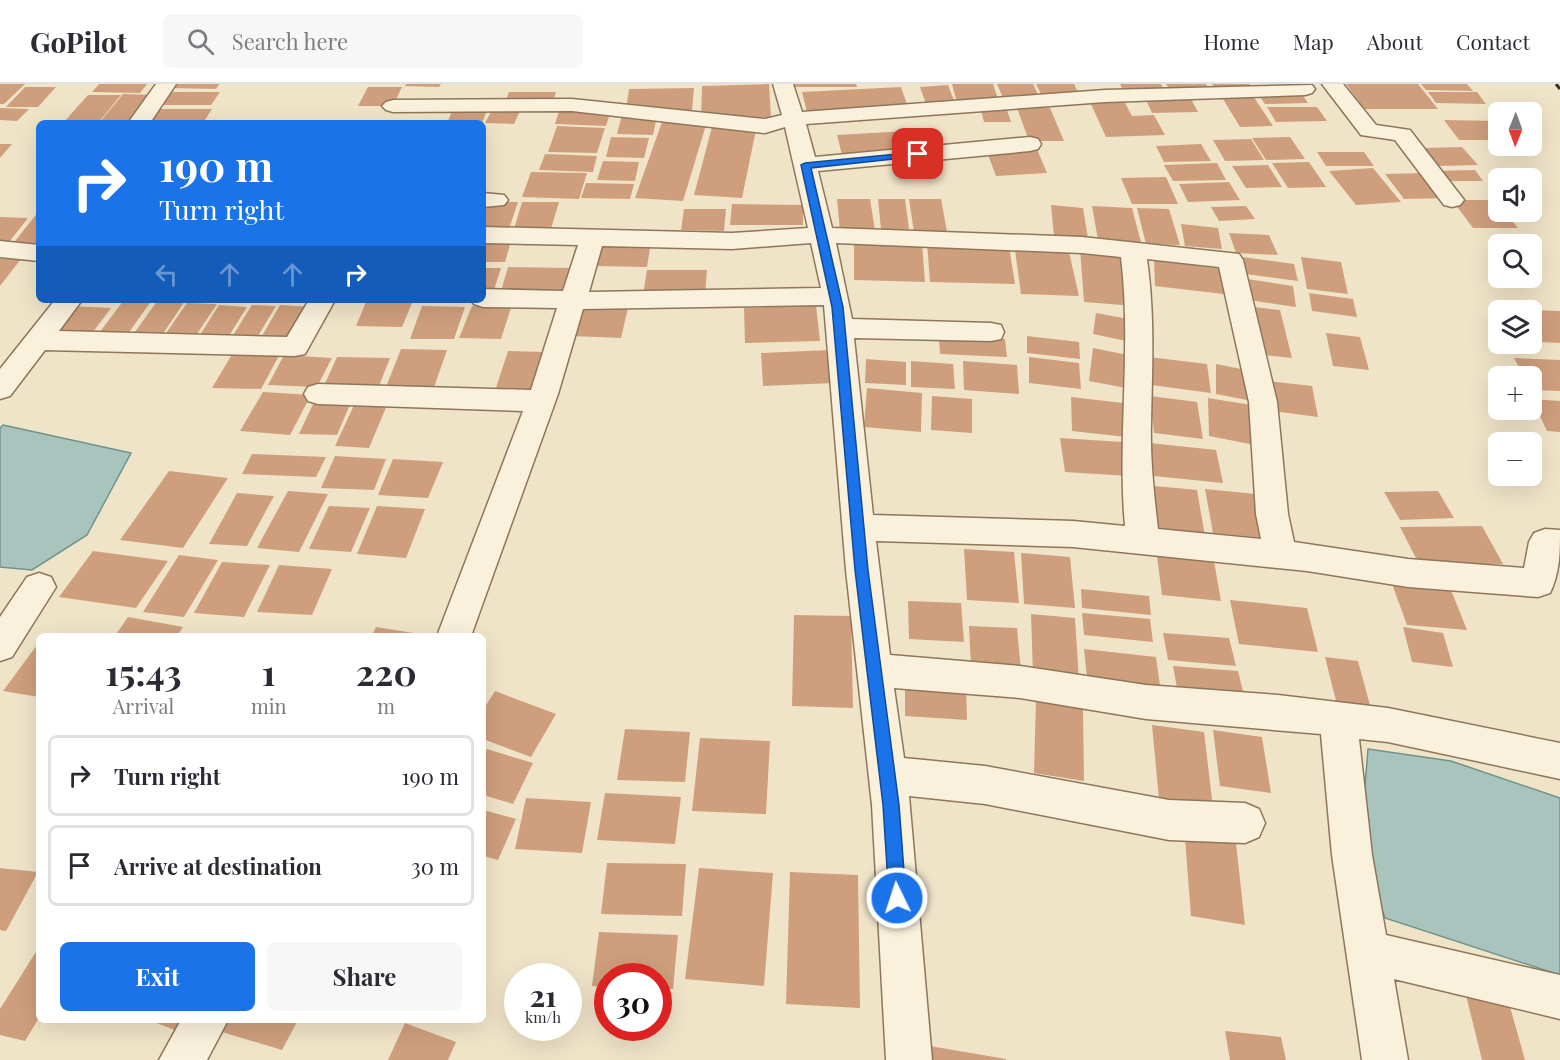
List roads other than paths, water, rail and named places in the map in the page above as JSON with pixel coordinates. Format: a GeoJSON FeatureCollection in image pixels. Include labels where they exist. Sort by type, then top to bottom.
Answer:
{"type":"FeatureCollection","features":[{"type":"Feature","properties":{"kind":"street"},"geometry":{"type":"LineString","coordinates":[[141,120],[166,84]]}},
{"type":"Feature","properties":{"kind":"street"},"geometry":{"type":"LineString","coordinates":[[438,106],[453,84]]}},
{"type":"Feature","properties":{"kind":"street"},"geometry":{"type":"LineString","coordinates":[[783,84],[805,165],[835,296],[840,328],[858,528],[887,775],[909,1060]]}},
{"type":"Feature","properties":{"kind":"street"},"geometry":{"type":"LineString","coordinates":[[1332,84],[1369,130],[1402,135],[1452,200]]}},
{"type":"Feature","properties":{"kind":"street"},"geometry":{"type":"LineString","coordinates":[[393,106],[572,105],[765,126],[793,118],[1105,96],[1305,89]]}},
{"type":"Feature","properties":{"kind":"street"},"geometry":{"type":"LineString","coordinates":[[805,165],[1030,144]]}},
{"type":"Feature","properties":{"kind":"street"},"geometry":{"type":"LineString","coordinates":[[486,235],[732,241],[821,235],[1082,245],[1230,260],[1263,402],[1272,514],[1280,554]]}},
{"type":"Feature","properties":{"kind":"street"},"geometry":{"type":"LineString","coordinates":[[455,633],[541,401],[593,237]]}},
{"type":"Feature","properties":{"kind":"street"},"geometry":{"type":"LineString","coordinates":[[0,249],[36,253]]}},
{"type":"Feature","properties":{"kind":"street"},"geometry":{"type":"LineString","coordinates":[[1133,250],[1139,297],[1140,335],[1136,424],[1137,485],[1143,541]]}},
{"type":"Feature","properties":{"kind":"street"},"geometry":{"type":"LineString","coordinates":[[486,298],[572,300],[835,296]]}},
{"type":"Feature","properties":{"kind":"street"},"geometry":{"type":"LineString","coordinates":[[0,389],[67,303]]}},
{"type":"Feature","properties":{"kind":"street"},"geometry":{"type":"LineString","coordinates":[[37,340],[295,347],[320,303]]}},
{"type":"Feature","properties":{"kind":"street"},"geometry":{"type":"LineString","coordinates":[[840,328],[991,332]]}},
{"type":"Feature","properties":{"kind":"street"},"geometry":{"type":"LineString","coordinates":[[318,394],[541,401]]}},
{"type":"Feature","properties":{"kind":"street"},"geometry":{"type":"LineString","coordinates":[[858,528],[1073,534],[1280,554],[1408,573],[1539,583],[1545,542],[1560,543]]}},
{"type":"Feature","properties":{"kind":"street"},"geometry":{"type":"LineString","coordinates":[[0,646],[39,587]]}},
{"type":"Feature","properties":{"kind":"street"},"geometry":{"type":"LineString","coordinates":[[874,670],[1020,682],[1146,702],[1278,712],[1388,725],[1560,761]]}},
{"type":"Feature","properties":{"kind":"street"},"geometry":{"type":"LineString","coordinates":[[1338,719],[1352,855],[1386,1060]]}},
{"type":"Feature","properties":{"kind":"street"},"geometry":{"type":"LineString","coordinates":[[887,775],[985,785],[1169,820],[1245,823]]}},
{"type":"Feature","properties":{"kind":"street"},"geometry":{"type":"LineString","coordinates":[[1368,952],[1560,997]]}},
{"type":"Feature","properties":{"kind":"street"},"geometry":{"type":"LineString","coordinates":[[182,1060],[204,1023]]}},
{"type":"Feature","properties":{"kind":"water"},"geometry":{"type":"Polygon","coordinates":[[[3,425],[131,453],[87,535],[32,570],[0,567],[0,428],[3,425]]]}},
{"type":"Feature","properties":{"kind":"water"},"geometry":{"type":"Polygon","coordinates":[[[1368,749],[1451,761],[1560,798],[1560,975],[1385,918],[1360,847],[1368,749]]]}},
{"type":"Feature","properties":{"kind":"railway"},"geometry":{"type":"LineString","coordinates":[[1556,84],[1560,89]]}}]}
